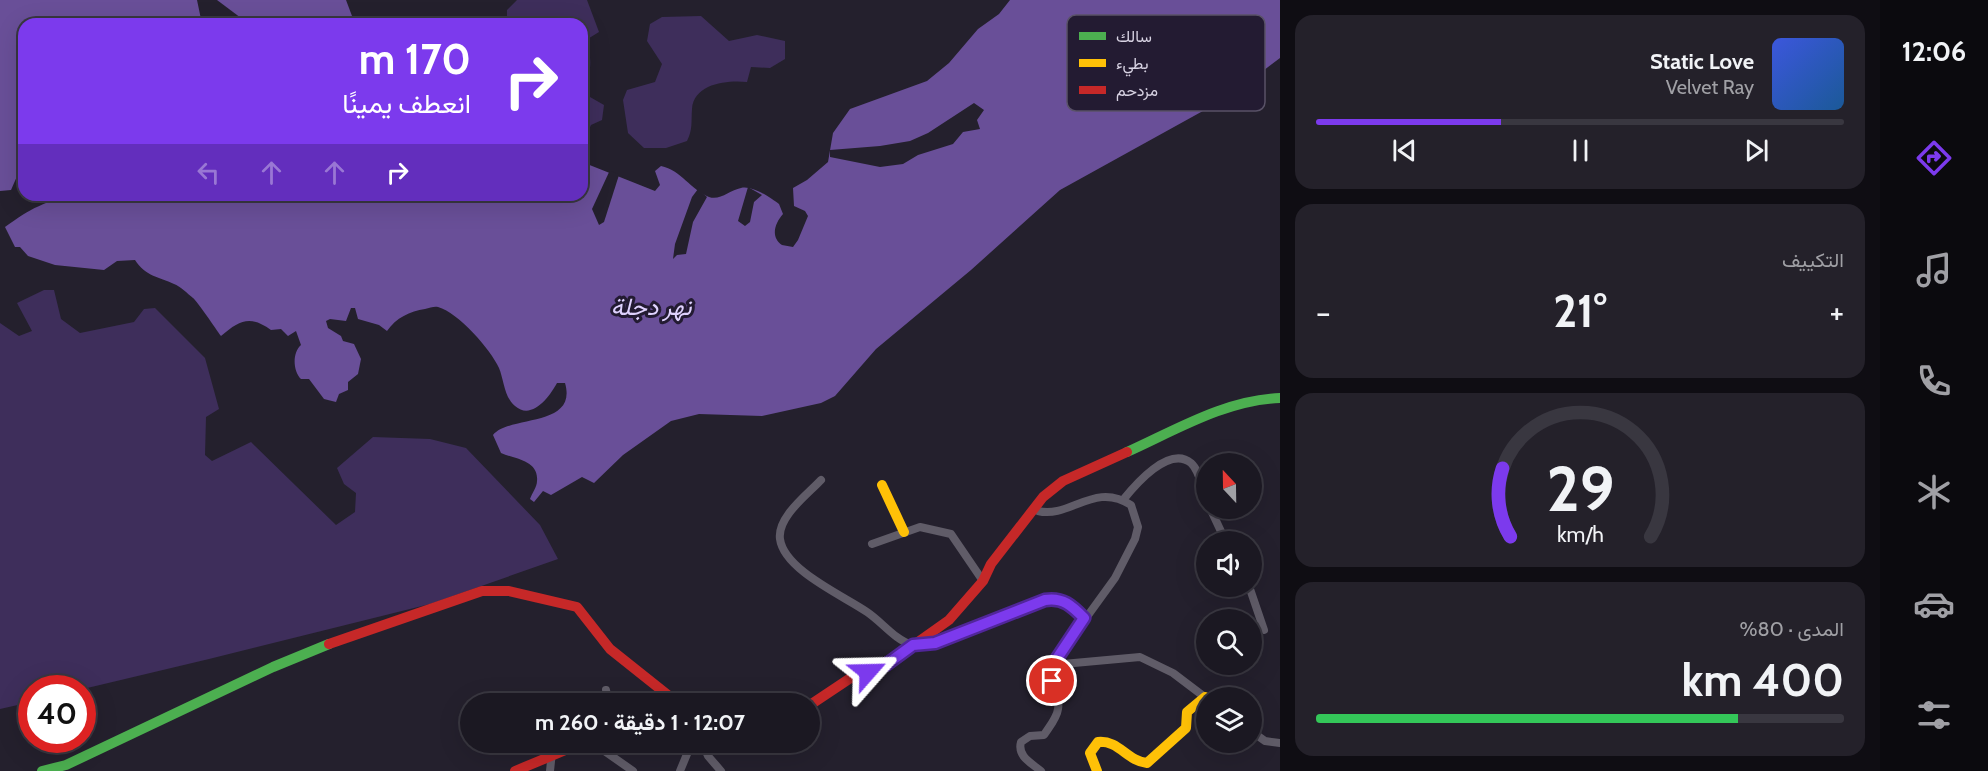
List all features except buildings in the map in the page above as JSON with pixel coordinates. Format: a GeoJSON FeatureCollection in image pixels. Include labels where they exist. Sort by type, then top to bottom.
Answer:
{"type":"FeatureCollection","features":[{"type":"Feature","properties":{"kind":"street"},"geometry":{"type":"LineString","coordinates":[[820,698],[849,679],[887,664],[949,620],[983,581],[991,564],[1036,506],[1063,481],[1203,418],[1254,399],[1280,398]]}},
{"type":"Feature","properties":{"kind":"street"},"geometry":{"type":"LineString","coordinates":[[1122,500],[1147,472],[1165,463],[1182,459],[1190,462],[1196,469]]}},
{"type":"Feature","properties":{"kind":"street"},"geometry":{"type":"LineString","coordinates":[[821,480],[785,519],[780,538],[782,547],[810,576],[867,612],[902,640],[922,646],[1045,600],[1060,599],[1071,605],[1084,618]]}},
{"type":"Feature","properties":{"kind":"street"},"geometry":{"type":"LineString","coordinates":[[882,485],[904,532]]}},
{"type":"Feature","properties":{"kind":"street"},"geometry":{"type":"LineString","coordinates":[[1036,506],[1042,513],[1102,497],[1122,500],[1131,505],[1136,514],[1138,527],[1135,539],[1115,578],[1084,618],[1052,666],[1050,676],[1058,699],[1058,712],[1044,735],[1026,737],[1020,746],[1023,756],[1041,771]]}},
{"type":"Feature","properties":{"kind":"street"},"geometry":{"type":"LineString","coordinates":[[872,544],[920,527],[951,534],[983,581]]}},
{"type":"Feature","properties":{"kind":"street"},"geometry":{"type":"LineString","coordinates":[[42,771],[67,768],[273,667],[334,642],[493,589],[577,607],[610,649],[665,693]]}},
{"type":"Feature","properties":{"kind":"street"},"geometry":{"type":"LineString","coordinates":[[1253,597],[1264,630]]}},
{"type":"Feature","properties":{"kind":"street"},"geometry":{"type":"LineString","coordinates":[[1052,666],[1140,657],[1173,673],[1196,690]]}},
{"type":"Feature","properties":{"kind":"street"},"geometry":{"type":"LineString","coordinates":[[1096,771],[1090,753],[1098,742],[1112,742],[1140,763],[1147,763],[1186,728],[1186,712],[1196,704]]}},
{"type":"Feature","properties":{"kind":"street"},"geometry":{"type":"LineString","coordinates":[[1262,739],[1280,743]]}},
{"type":"Feature","properties":{"kind":"street"},"geometry":{"type":"LineString","coordinates":[[550,771],[551,753]]}},
{"type":"Feature","properties":{"kind":"street"},"geometry":{"type":"LineString","coordinates":[[515,771],[561,753]]}},
{"type":"Feature","properties":{"kind":"street"},"geometry":{"type":"LineString","coordinates":[[609,753],[633,771]]}},
{"type":"Feature","properties":{"kind":"street"},"geometry":{"type":"LineString","coordinates":[[680,771],[687,753]]}},
{"type":"Feature","properties":{"kind":"street"},"geometry":{"type":"LineString","coordinates":[[707,753],[721,771]]}},
{"type":"Feature","properties":{"kind":"shaded area"},"geometry":{"type":"Polygon","coordinates":[[[517,0],[587,0],[599,32],[588,39],[588,18],[507,18],[507,10],[517,0]]]}},
{"type":"Feature","properties":{"kind":"shaded area"},"geometry":{"type":"Polygon","coordinates":[[[701,16],[729,41],[757,35],[785,41],[785,59],[770,68],[751,67],[747,82],[722,83],[705,89],[694,100],[691,129],[687,141],[666,148],[644,148],[628,133],[623,100],[627,90],[655,82],[662,64],[647,41],[650,24],[662,17],[701,16]]]}},
{"type":"Feature","properties":{"kind":"shaded area"},"geometry":{"type":"Polygon","coordinates":[[[588,47],[590,54],[588,79],[588,47]]]}},
{"type":"Feature","properties":{"kind":"shaded area"},"geometry":{"type":"Polygon","coordinates":[[[588,96],[604,105],[602,120],[591,125],[588,131],[588,96]]]}},
{"type":"Feature","properties":{"kind":"shaded area"},"geometry":{"type":"Polygon","coordinates":[[[44,290],[54,290],[61,319],[80,333],[134,322],[144,309],[155,308],[205,358],[219,409],[206,417],[205,455],[212,461],[251,442],[336,525],[355,512],[356,493],[344,484],[337,468],[373,437],[430,439],[466,448],[540,525],[558,559],[430,604],[96,686],[96,675],[18,675],[18,705],[0,709],[0,323],[19,336],[32,331],[17,303],[44,290]]]}},
{"type":"Feature","properties":{"kind":"water"},"geometry":{"type":"Polygon","coordinates":[[[0,0],[197,0],[201,18],[18,18],[18,174],[11,190],[0,191],[0,0]]]}},
{"type":"Feature","properties":{"kind":"water"},"geometry":{"type":"Polygon","coordinates":[[[217,0],[346,0],[353,18],[241,18],[217,0]]]}},
{"type":"Feature","properties":{"kind":"water","name":"نهر دجلة"},"geometry":{"type":"Polygon","coordinates":[[[1010,0],[1280,0],[1280,58],[1265,69],[1265,15],[1067,15],[1067,111],[1203,111],[1060,190],[971,270],[876,349],[835,396],[821,403],[762,416],[699,414],[671,421],[623,455],[594,483],[582,477],[551,495],[543,491],[534,502],[530,499],[537,483],[537,474],[534,469],[525,461],[501,453],[493,435],[501,429],[552,414],[561,407],[566,397],[565,383],[557,383],[545,400],[534,409],[521,410],[511,402],[499,368],[489,351],[464,324],[446,311],[435,307],[414,311],[399,319],[387,331],[379,325],[358,319],[355,308],[351,308],[346,321],[330,319],[326,321],[328,328],[341,336],[343,341],[354,344],[361,359],[358,374],[348,382],[348,390],[339,394],[336,402],[324,399],[309,379],[301,379],[298,376],[295,357],[301,345],[296,331],[288,336],[281,329],[271,330],[257,322],[245,321],[221,336],[193,298],[176,285],[148,273],[135,260],[117,261],[104,270],[55,265],[28,256],[20,247],[15,247],[5,227],[22,215],[53,201],[588,201],[588,164],[655,191],[660,185],[655,171],[661,166],[668,168],[709,197],[717,198],[741,188],[756,190],[766,196],[779,204],[783,214],[775,230],[778,242],[793,247],[808,216],[805,211],[794,206],[793,188],[807,180],[828,162],[833,133],[850,109],[927,81],[949,63],[978,29],[999,14],[1010,0]]]}},
{"type":"Feature","properties":{"kind":"pier"},"geometry":{"type":"Polygon","coordinates":[[[974,103],[984,110],[977,120],[980,129],[963,132],[953,144],[918,155],[903,164],[880,167],[830,157],[830,150],[910,141],[928,133],[974,103]]]}},
{"type":"Feature","properties":{"kind":"pier"},"geometry":{"type":"Polygon","coordinates":[[[610,170],[619,175],[604,222],[599,225],[592,209],[610,170]]]}},
{"type":"Feature","properties":{"kind":"pier"},"geometry":{"type":"Polygon","coordinates":[[[748,187],[762,195],[754,202],[750,222],[745,226],[738,221],[748,187]]]}},
{"type":"Feature","properties":{"kind":"pier"},"geometry":{"type":"Polygon","coordinates":[[[698,189],[707,197],[693,222],[686,254],[677,255],[673,259],[675,244],[692,197],[698,189]]]}},
{"type":"Feature","properties":{"kind":"traffic: fast"},"geometry":{"type":"LineString","coordinates":[[1127,452],[1220,410],[1240,404],[1280,398]]}},
{"type":"Feature","properties":{"kind":"traffic: fast"},"geometry":{"type":"LineString","coordinates":[[42,771],[66,765],[273,667],[329,644]]}},
{"type":"Feature","properties":{"kind":"traffic: slow"},"geometry":{"type":"LineString","coordinates":[[882,485],[904,532]]}},
{"type":"Feature","properties":{"kind":"traffic: slow"},"geometry":{"type":"LineString","coordinates":[[1097,771],[1090,753],[1098,742],[1112,744],[1134,759],[1147,763],[1186,728],[1187,712],[1196,704]]}},
{"type":"Feature","properties":{"kind":"traffic: jam"},"geometry":{"type":"LineString","coordinates":[[820,698],[849,679],[887,664],[949,620],[983,581],[991,564],[1043,497],[1063,481],[1127,452]]}},
{"type":"Feature","properties":{"kind":"traffic: jam"},"geometry":{"type":"LineString","coordinates":[[329,644],[482,591],[509,591],[577,607],[610,649],[665,693]]}},
{"type":"Feature","properties":{"kind":"traffic: jam"},"geometry":{"type":"LineString","coordinates":[[515,771],[558,753]]}},
{"type":"Feature","properties":{"kind":"route"},"geometry":{"type":"LineString","coordinates":[[868,672],[887,664],[913,645],[922,646],[951,638],[1045,600],[1060,599],[1071,605],[1084,618],[1052,666],[1050,671],[1052,681]]}}]}
